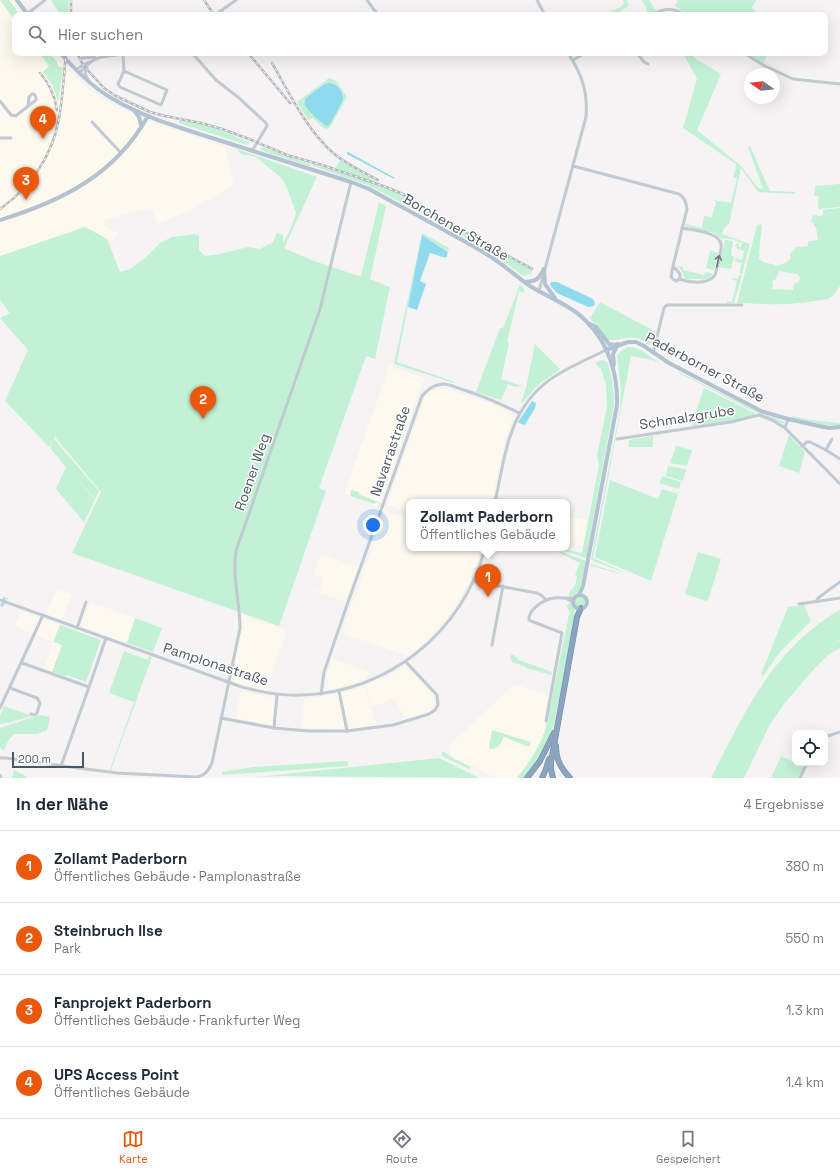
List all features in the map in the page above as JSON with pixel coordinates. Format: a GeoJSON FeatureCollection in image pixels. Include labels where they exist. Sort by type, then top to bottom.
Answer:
{"type":"FeatureCollection","features":[{"type":"Feature","properties":{"kind":"highway"},"geometry":{"type":"LineString","coordinates":[[542,778],[546,769],[555,732],[579,608]]}},
{"type":"Feature","properties":{"kind":"highway"},"geometry":{"type":"LineString","coordinates":[[527,778],[540,761],[555,732]]}},
{"type":"Feature","properties":{"kind":"highway"},"geometry":{"type":"LineString","coordinates":[[553,778],[551,762],[555,732]]}},
{"type":"Feature","properties":{"kind":"highway"},"geometry":{"type":"LineString","coordinates":[[555,732],[558,760],[563,771],[570,778]]}},
{"type":"Feature","properties":{"kind":"main road"},"geometry":{"type":"LineString","coordinates":[[17,0],[26,12]]}},
{"type":"Feature","properties":{"kind":"main road","name":"Borchener Straße"},"geometry":{"type":"LineString","coordinates":[[63,56],[88,81],[112,98],[147,116],[352,182],[369,189],[471,245],[492,258],[524,282],[566,305],[588,323],[606,350],[614,371],[617,391],[617,406],[581,595]]}},
{"type":"Feature","properties":{"kind":"main road"},"geometry":{"type":"LineString","coordinates":[[134,110],[139,117],[141,125]]}},
{"type":"Feature","properties":{"kind":"main road"},"geometry":{"type":"LineString","coordinates":[[140,130],[141,125],[147,116]]}},
{"type":"Feature","properties":{"kind":"main road"},"geometry":{"type":"LineString","coordinates":[[0,220],[44,205],[72,191],[100,172],[133,140],[147,116]]}},
{"type":"Feature","properties":{"kind":"main road"},"geometry":{"type":"LineString","coordinates":[[524,282],[535,281],[539,278],[544,269]]}},
{"type":"Feature","properties":{"kind":"main road"},"geometry":{"type":"LineString","coordinates":[[544,269],[545,284],[556,300]]}},
{"type":"Feature","properties":{"kind":"main road"},"geometry":{"type":"LineString","coordinates":[[588,323],[596,327],[609,344],[615,345],[624,341],[628,342]]}},
{"type":"Feature","properties":{"kind":"main road","name":"Paderborner Straße"},"geometry":{"type":"LineString","coordinates":[[606,350],[628,342],[636,342],[668,363],[761,411],[788,420],[824,427],[840,427]]}},
{"type":"Feature","properties":{"kind":"main road"},"geometry":{"type":"LineString","coordinates":[[614,371],[614,354],[617,346]]}},
{"type":"Feature","properties":{"kind":"main road"},"geometry":{"type":"LineString","coordinates":[[581,595],[586,599],[587,603],[585,607],[579,608],[574,600],[581,595]]}},
{"type":"Feature","properties":{"kind":"street"},"geometry":{"type":"LineString","coordinates":[[30,12],[45,0]]}},
{"type":"Feature","properties":{"kind":"street"},"geometry":{"type":"LineString","coordinates":[[219,12],[236,0]]}},
{"type":"Feature","properties":{"kind":"street"},"geometry":{"type":"LineString","coordinates":[[367,0],[376,12]]}},
{"type":"Feature","properties":{"kind":"street"},"geometry":{"type":"LineString","coordinates":[[537,0],[543,12]]}},
{"type":"Feature","properties":{"kind":"street"},"geometry":{"type":"LineString","coordinates":[[656,12],[671,9],[678,12]]}},
{"type":"Feature","properties":{"kind":"street"},"geometry":{"type":"LineString","coordinates":[[77,71],[83,65],[95,59],[112,56]]}},
{"type":"Feature","properties":{"kind":"street"},"geometry":{"type":"LineString","coordinates":[[123,56],[124,71],[118,84],[120,87],[161,105],[167,90],[124,71]]}},
{"type":"Feature","properties":{"kind":"street"},"geometry":{"type":"LineString","coordinates":[[195,56],[216,80],[239,98],[266,123],[266,126],[252,151]]}},
{"type":"Feature","properties":{"kind":"street"},"geometry":{"type":"LineString","coordinates":[[539,291],[585,123],[587,108],[584,84],[570,56]]}},
{"type":"Feature","properties":{"kind":"street"},"geometry":{"type":"LineString","coordinates":[[573,60],[580,56]]}},
{"type":"Feature","properties":{"kind":"street"},"geometry":{"type":"LineString","coordinates":[[639,56],[644,62],[648,64]]}},
{"type":"Feature","properties":{"kind":"street"},"geometry":{"type":"LineString","coordinates":[[749,56],[765,66],[793,79],[840,84]]}},
{"type":"Feature","properties":{"kind":"street"},"geometry":{"type":"LineString","coordinates":[[82,58],[95,57],[95,59]]}},
{"type":"Feature","properties":{"kind":"street"},"geometry":{"type":"LineString","coordinates":[[77,71],[87,66],[95,59]]}},
{"type":"Feature","properties":{"kind":"street"},"geometry":{"type":"LineString","coordinates":[[87,66],[85,73],[88,81]]}},
{"type":"Feature","properties":{"kind":"street"},"geometry":{"type":"LineString","coordinates":[[0,101],[11,115],[14,116],[28,106]]}},
{"type":"Feature","properties":{"kind":"street"},"geometry":{"type":"LineString","coordinates":[[92,122],[121,153]]}},
{"type":"Feature","properties":{"kind":"street"},"geometry":{"type":"LineString","coordinates":[[0,138],[11,138]]}},
{"type":"Feature","properties":{"kind":"street"},"geometry":{"type":"LineString","coordinates":[[573,166],[679,194],[684,198],[687,208],[682,228],[673,266],[671,277],[675,281],[704,281],[712,278],[715,275],[721,246],[720,240],[714,235],[682,228]]}},
{"type":"Feature","properties":{"kind":"street","name":"Roener Weg"},"geometry":{"type":"LineString","coordinates":[[61,766],[135,774],[196,777],[206,774],[212,763],[240,628],[240,612],[234,570],[236,551],[320,309],[352,182]]}},
{"type":"Feature","properties":{"kind":"street"},"geometry":{"type":"LineString","coordinates":[[673,266],[680,274],[679,280]]}},
{"type":"Feature","properties":{"kind":"street"},"geometry":{"type":"LineString","coordinates":[[653,353],[664,308],[668,305],[742,305]]}},
{"type":"Feature","properties":{"kind":"street"},"geometry":{"type":"LineString","coordinates":[[496,499],[507,445],[519,413],[532,396],[558,374],[606,350]]}},
{"type":"Feature","properties":{"kind":"street","name":"Navarrastraße"},"geometry":{"type":"LineString","coordinates":[[321,694],[324,672],[422,396],[431,387],[448,384],[497,402],[519,413]]}},
{"type":"Feature","properties":{"kind":"street","name":"Schmalzgrube"},"geometry":{"type":"LineString","coordinates":[[617,440],[731,422],[759,415],[772,420],[784,428]]}},
{"type":"Feature","properties":{"kind":"street"},"geometry":{"type":"LineString","coordinates":[[788,420],[784,428],[840,484]]}},
{"type":"Feature","properties":{"kind":"street"},"geometry":{"type":"LineString","coordinates":[[826,450],[832,439]]}},
{"type":"Feature","properties":{"kind":"street"},"geometry":{"type":"LineString","coordinates":[[802,446],[807,442],[810,442],[840,459]]}},
{"type":"Feature","properties":{"kind":"street","name":"Pamplonastraße"},"geometry":{"type":"LineString","coordinates":[[0,600],[229,683],[258,691],[277,694],[321,694],[339,691],[374,679],[406,662],[434,639],[456,612],[465,598],[474,580],[484,551]]}},
{"type":"Feature","properties":{"kind":"street"},"geometry":{"type":"LineString","coordinates":[[476,582],[537,593],[546,600]]}},
{"type":"Feature","properties":{"kind":"street"},"geometry":{"type":"LineString","coordinates":[[817,601],[818,598],[840,582]]}},
{"type":"Feature","properties":{"kind":"street"},"geometry":{"type":"LineString","coordinates":[[492,645],[503,586]]}},
{"type":"Feature","properties":{"kind":"street"},"geometry":{"type":"LineString","coordinates":[[546,721],[562,633],[531,621],[528,618],[530,613],[546,600],[557,597],[574,600]]}},
{"type":"Feature","properties":{"kind":"street"},"geometry":{"type":"LineString","coordinates":[[799,604],[840,598]]}},
{"type":"Feature","properties":{"kind":"street"},"geometry":{"type":"LineString","coordinates":[[77,628],[86,602]]}},
{"type":"Feature","properties":{"kind":"street"},"geometry":{"type":"LineString","coordinates":[[0,708],[43,615]]}},
{"type":"Feature","properties":{"kind":"street"},"geometry":{"type":"LineString","coordinates":[[0,758],[61,766],[106,638]]}},
{"type":"Feature","properties":{"kind":"street"},"geometry":{"type":"LineString","coordinates":[[221,718],[274,728],[308,731],[347,731],[393,725],[429,714],[435,710],[438,702],[436,694],[406,662]]}},
{"type":"Feature","properties":{"kind":"street"},"geometry":{"type":"LineString","coordinates":[[22,663],[89,687]]}},
{"type":"Feature","properties":{"kind":"street","name":"Navarrastraße"},"geometry":{"type":"LineString","coordinates":[[323,684],[326,693]]}},
{"type":"Feature","properties":{"kind":"street"},"geometry":{"type":"LineString","coordinates":[[10,688],[37,698],[40,703],[37,713],[35,715],[31,714]]}},
{"type":"Feature","properties":{"kind":"street"},"geometry":{"type":"LineString","coordinates":[[339,691],[347,731]]}},
{"type":"Feature","properties":{"kind":"street"},"geometry":{"type":"LineString","coordinates":[[274,728],[277,694]]}},
{"type":"Feature","properties":{"kind":"street"},"geometry":{"type":"LineString","coordinates":[[828,736],[840,732]]}},
{"type":"Feature","properties":{"kind":"street"},"geometry":{"type":"LineString","coordinates":[[800,778],[806,766]]}},
{"type":"Feature","properties":{"kind":"shaded area"},"geometry":{"type":"Polygon","coordinates":[[[0,0],[11,0],[20,12],[12,12],[12,56],[52,56],[56,61],[66,67],[88,88],[108,102],[157,124],[226,147],[234,185],[191,210],[158,224],[151,208],[104,220],[108,229],[118,232],[113,242],[84,226],[0,260],[0,0]]]}},
{"type":"Feature","properties":{"kind":"shaded area"},"geometry":{"type":"Polygon","coordinates":[[[390,364],[394,368],[425,378],[379,507],[344,494],[390,364]]]}},
{"type":"Feature","properties":{"kind":"shaded area"},"geometry":{"type":"Polygon","coordinates":[[[445,388],[496,405],[514,416],[507,432],[492,499],[406,499],[406,512],[387,505],[424,398],[437,389],[445,388]]]}},
{"type":"Feature","properties":{"kind":"shaded area"},"geometry":{"type":"Polygon","coordinates":[[[385,511],[406,518],[406,551],[481,551],[471,579],[453,611],[426,642],[408,656],[342,633],[385,511]]]}},
{"type":"Feature","properties":{"kind":"shaded area"},"geometry":{"type":"Polygon","coordinates":[[[570,517],[587,520],[583,546],[575,544],[575,542],[570,541],[570,517]]]}},
{"type":"Feature","properties":{"kind":"shaded area"},"geometry":{"type":"Polygon","coordinates":[[[321,554],[358,567],[346,602],[308,589],[321,554]],[[314,575],[309,588],[319,592],[324,578],[314,575]]]}},
{"type":"Feature","properties":{"kind":"shaded area"},"geometry":{"type":"Polygon","coordinates":[[[57,589],[72,594],[62,619],[48,615],[47,611],[57,589]]]}},
{"type":"Feature","properties":{"kind":"shaded area"},"geometry":{"type":"Polygon","coordinates":[[[90,602],[135,618],[127,643],[83,627],[81,624],[90,602]]]}},
{"type":"Feature","properties":{"kind":"shaded area"},"geometry":{"type":"Polygon","coordinates":[[[21,611],[60,625],[54,642],[62,645],[52,672],[44,668],[53,642],[15,626],[21,611]]]}},
{"type":"Feature","properties":{"kind":"shaded area"},"geometry":{"type":"Polygon","coordinates":[[[242,615],[287,630],[266,691],[243,686],[234,682],[232,679],[242,629],[242,615]]]}},
{"type":"Feature","properties":{"kind":"shaded area"},"geometry":{"type":"Polygon","coordinates":[[[332,658],[369,672],[366,679],[330,689],[327,687],[327,673],[332,658]]]}},
{"type":"Feature","properties":{"kind":"shaded area"},"geometry":{"type":"Polygon","coordinates":[[[406,666],[433,695],[435,701],[434,707],[427,713],[405,719],[393,698],[383,704],[371,706],[366,685],[386,677],[406,666]]]}},
{"type":"Feature","properties":{"kind":"shaded area"},"geometry":{"type":"Polygon","coordinates":[[[515,684],[550,696],[545,721],[547,722],[540,744],[532,758],[516,778],[496,778],[471,765],[455,759],[452,756],[448,746],[515,684]]]}},
{"type":"Feature","properties":{"kind":"shaded area"},"geometry":{"type":"Polygon","coordinates":[[[365,686],[376,725],[349,729],[341,694],[365,686]]]}},
{"type":"Feature","properties":{"kind":"shaded area"},"geometry":{"type":"Polygon","coordinates":[[[241,691],[275,698],[272,725],[236,718],[241,691]]]}},
{"type":"Feature","properties":{"kind":"shaded area"},"geometry":{"type":"Polygon","coordinates":[[[337,694],[339,696],[346,729],[301,728],[304,698],[337,694]]]}},
{"type":"Feature","properties":{"kind":"green space"},"geometry":{"type":"Polygon","coordinates":[[[0,0],[9,0],[18,12],[12,12],[12,17],[0,0]]]}},
{"type":"Feature","properties":{"kind":"green space"},"geometry":{"type":"Polygon","coordinates":[[[51,0],[69,0],[68,12],[58,12],[51,0]]]}},
{"type":"Feature","properties":{"kind":"green space"},"geometry":{"type":"Polygon","coordinates":[[[627,0],[629,5],[619,12],[609,12],[621,7],[624,3],[623,1],[627,0]]]}},
{"type":"Feature","properties":{"kind":"green space"},"geometry":{"type":"Polygon","coordinates":[[[641,0],[649,0],[656,11],[648,12],[646,6],[641,0]]]}},
{"type":"Feature","properties":{"kind":"green space"},"geometry":{"type":"Polygon","coordinates":[[[678,0],[757,0],[751,8],[757,12],[684,12],[675,6],[678,0]]]}},
{"type":"Feature","properties":{"kind":"green space"},"geometry":{"type":"Polygon","coordinates":[[[41,56],[52,56],[57,62],[58,66],[63,68],[58,104],[53,87],[43,72],[49,66],[41,56]]]}},
{"type":"Feature","properties":{"kind":"green space"},"geometry":{"type":"Polygon","coordinates":[[[685,56],[692,56],[721,74],[697,130],[741,166],[758,188],[763,189],[748,147],[750,146],[770,191],[795,192],[795,194],[758,192],[741,168],[729,224],[724,228],[722,234],[750,244],[742,274],[739,273],[742,263],[735,261],[736,258],[742,260],[744,251],[737,249],[735,246],[737,243],[739,244],[739,247],[741,247],[742,243],[731,239],[721,238],[714,233],[686,227],[685,225],[702,228],[704,216],[712,217],[716,202],[713,200],[731,203],[737,178],[733,177],[736,164],[683,128],[697,79],[685,56]]]}},
{"type":"Feature","properties":{"kind":"green space"},"geometry":{"type":"Polygon","coordinates":[[[752,56],[766,56],[764,63],[752,56]]]}},
{"type":"Feature","properties":{"kind":"green space"},"geometry":{"type":"Polygon","coordinates":[[[329,78],[336,81],[347,97],[330,127],[327,129],[322,127],[313,118],[308,120],[297,102],[329,78]]]}},
{"type":"Feature","properties":{"kind":"green space"},"geometry":{"type":"Polygon","coordinates":[[[179,119],[188,120],[215,128],[249,142],[249,144],[247,145],[179,123],[179,119]]]}},
{"type":"Feature","properties":{"kind":"green space"},"geometry":{"type":"Polygon","coordinates":[[[262,147],[310,165],[309,166],[260,150],[262,147]]]}},
{"type":"Feature","properties":{"kind":"green space"},"geometry":{"type":"Polygon","coordinates":[[[237,149],[317,177],[284,248],[311,260],[362,277],[379,202],[386,206],[370,279],[390,287],[375,359],[366,356],[319,488],[326,491],[279,626],[72,553],[101,492],[55,437],[56,433],[54,439],[99,491],[95,499],[67,468],[95,500],[84,522],[56,489],[66,467],[50,448],[53,441],[49,447],[5,401],[28,350],[0,318],[10,313],[0,300],[0,256],[85,227],[107,239],[120,272],[130,269],[144,259],[160,243],[172,237],[195,234],[199,236],[199,250],[205,256],[248,247],[260,249],[273,242],[277,233],[283,235],[283,244],[296,213],[285,183],[279,176],[256,157],[241,154],[237,149]]]}},
{"type":"Feature","properties":{"kind":"green space"},"geometry":{"type":"Polygon","coordinates":[[[340,160],[385,186],[335,169],[340,160]]]}},
{"type":"Feature","properties":{"kind":"green space"},"geometry":{"type":"Polygon","coordinates":[[[311,163],[390,189],[534,268],[531,274],[523,276],[485,249],[444,226],[441,221],[439,223],[370,186],[313,166],[311,163]]]}},
{"type":"Feature","properties":{"kind":"green space"},"geometry":{"type":"Polygon","coordinates":[[[840,184],[840,207],[818,208],[819,196],[814,196],[815,186],[840,184]]]}},
{"type":"Feature","properties":{"kind":"green space"},"geometry":{"type":"Polygon","coordinates":[[[840,208],[840,286],[833,295],[827,299],[796,304],[737,303],[757,225],[761,224],[762,226],[760,256],[758,258],[763,262],[775,266],[784,264],[791,258],[790,254],[797,247],[808,246],[808,241],[818,240],[816,227],[814,226],[814,223],[811,222],[813,215],[823,215],[823,210],[840,208]],[[779,271],[776,279],[772,281],[773,286],[771,289],[793,290],[794,284],[799,282],[800,277],[797,274],[779,271]]]}},
{"type":"Feature","properties":{"kind":"green space"},"geometry":{"type":"Polygon","coordinates":[[[422,233],[449,248],[448,251],[422,235],[397,362],[455,382],[454,383],[394,364],[422,233]]]}},
{"type":"Feature","properties":{"kind":"green space"},"geometry":{"type":"Polygon","coordinates":[[[725,240],[733,241],[731,255],[734,257],[731,269],[719,267],[725,240]]]}},
{"type":"Feature","properties":{"kind":"green space"},"geometry":{"type":"Polygon","coordinates":[[[710,251],[718,253],[714,270],[706,268],[710,251]]]}},
{"type":"Feature","properties":{"kind":"green space"},"geometry":{"type":"Polygon","coordinates":[[[678,266],[683,267],[683,270],[704,275],[705,272],[713,274],[709,278],[703,280],[689,280],[684,278],[683,273],[678,266]]]}},
{"type":"Feature","properties":{"kind":"green space"},"geometry":{"type":"Polygon","coordinates":[[[739,275],[742,275],[734,303],[726,304],[727,301],[732,302],[737,281],[732,278],[737,279],[739,275]]]}},
{"type":"Feature","properties":{"kind":"green space"},"geometry":{"type":"Polygon","coordinates":[[[520,285],[524,289],[524,293],[519,291],[507,342],[509,343],[501,379],[522,386],[515,387],[508,384],[501,400],[476,392],[500,328],[503,328],[520,285]]]}},
{"type":"Feature","properties":{"kind":"green space"},"geometry":{"type":"Polygon","coordinates":[[[600,302],[656,332],[652,345],[635,337],[607,340],[590,318],[600,302]]]}},
{"type":"Feature","properties":{"kind":"green space"},"geometry":{"type":"Polygon","coordinates":[[[535,344],[560,369],[538,385],[522,403],[521,402],[526,388],[535,344]]]}},
{"type":"Feature","properties":{"kind":"green space"},"geometry":{"type":"Polygon","coordinates":[[[628,347],[641,351],[663,366],[652,360],[631,356],[593,558],[626,573],[591,559],[620,411],[621,391],[617,355],[628,347]]]}},
{"type":"Feature","properties":{"kind":"green space"},"geometry":{"type":"Polygon","coordinates":[[[602,360],[607,362],[613,388],[614,405],[586,558],[566,551],[582,553],[599,465],[597,455],[607,407],[606,385],[601,369],[595,363],[602,360]]]}},
{"type":"Feature","properties":{"kind":"green space"},"geometry":{"type":"Polygon","coordinates":[[[679,372],[758,412],[784,422],[783,424],[757,413],[679,372]]]}},
{"type":"Feature","properties":{"kind":"green space"},"geometry":{"type":"Polygon","coordinates":[[[704,388],[756,414],[731,421],[693,427],[692,424],[704,388]]]}},
{"type":"Feature","properties":{"kind":"green space"},"geometry":{"type":"Polygon","coordinates":[[[793,416],[811,420],[840,423],[840,425],[828,425],[791,418],[793,416]]]}},
{"type":"Feature","properties":{"kind":"green space"},"geometry":{"type":"Polygon","coordinates":[[[789,435],[805,452],[799,473],[779,466],[789,435]]]}},
{"type":"Feature","properties":{"kind":"green space"},"geometry":{"type":"Polygon","coordinates":[[[653,436],[653,447],[628,447],[629,440],[653,436]]]}},
{"type":"Feature","properties":{"kind":"green space"},"geometry":{"type":"Polygon","coordinates":[[[676,446],[692,450],[687,466],[670,463],[676,446]]]}},
{"type":"Feature","properties":{"kind":"green space"},"geometry":{"type":"Polygon","coordinates":[[[668,466],[686,469],[683,481],[666,476],[668,466]]]}},
{"type":"Feature","properties":{"kind":"green space"},"geometry":{"type":"Polygon","coordinates":[[[662,476],[681,482],[679,489],[659,483],[662,476]]]}},
{"type":"Feature","properties":{"kind":"green space"},"geometry":{"type":"Polygon","coordinates":[[[610,480],[658,499],[662,489],[678,494],[651,581],[595,557],[610,480]]]}},
{"type":"Feature","properties":{"kind":"green space"},"geometry":{"type":"Polygon","coordinates":[[[351,490],[359,492],[360,495],[381,503],[379,507],[379,503],[377,502],[374,504],[350,496],[351,490]]]}},
{"type":"Feature","properties":{"kind":"green space"},"geometry":{"type":"Polygon","coordinates":[[[561,552],[586,561],[579,591],[571,597],[569,597],[569,592],[575,586],[577,576],[575,575],[580,563],[560,553],[561,552]]]}},
{"type":"Feature","properties":{"kind":"green space"},"geometry":{"type":"Polygon","coordinates":[[[698,552],[721,559],[708,600],[706,601],[685,594],[698,552]]]}},
{"type":"Feature","properties":{"kind":"green space"},"geometry":{"type":"Polygon","coordinates":[[[591,564],[625,575],[591,566],[591,564]]]}},
{"type":"Feature","properties":{"kind":"green space"},"geometry":{"type":"Polygon","coordinates":[[[578,597],[582,597],[584,598],[584,606],[578,607],[575,604],[575,600],[578,597]]]}},
{"type":"Feature","properties":{"kind":"green space"},"geometry":{"type":"Polygon","coordinates":[[[569,602],[574,607],[575,620],[554,724],[544,752],[525,778],[517,778],[533,756],[545,731],[570,613],[567,607],[569,602]]]}},
{"type":"Feature","properties":{"kind":"green space"},"geometry":{"type":"Polygon","coordinates":[[[804,605],[811,621],[780,652],[763,676],[761,674],[788,607],[804,605]]]}},
{"type":"Feature","properties":{"kind":"green space"},"geometry":{"type":"Polygon","coordinates":[[[840,610],[840,639],[831,646],[840,640],[840,648],[829,654],[814,669],[784,704],[770,724],[744,778],[711,778],[749,706],[779,662],[817,625],[840,610]]]}},
{"type":"Feature","properties":{"kind":"green space"},"geometry":{"type":"Polygon","coordinates":[[[135,618],[162,628],[153,652],[127,643],[135,618]]]}},
{"type":"Feature","properties":{"kind":"green space"},"geometry":{"type":"Polygon","coordinates":[[[60,625],[101,640],[86,682],[67,675],[52,672],[62,645],[53,642],[60,625]]]}},
{"type":"Feature","properties":{"kind":"green space"},"geometry":{"type":"Polygon","coordinates":[[[124,651],[148,660],[149,656],[152,657],[110,770],[134,702],[109,693],[124,651]]]}},
{"type":"Feature","properties":{"kind":"green space"},"geometry":{"type":"Polygon","coordinates":[[[511,655],[519,660],[552,672],[551,675],[526,668],[512,662],[510,657],[511,655]]]}},
{"type":"Feature","properties":{"kind":"green space"},"geometry":{"type":"Polygon","coordinates":[[[4,706],[32,716],[0,724],[0,716],[4,706]]]}},
{"type":"Feature","properties":{"kind":"green space"},"geometry":{"type":"Polygon","coordinates":[[[40,715],[50,717],[47,730],[37,734],[14,734],[8,741],[4,751],[0,748],[0,728],[40,715]]]}},
{"type":"Feature","properties":{"kind":"green space"},"geometry":{"type":"Polygon","coordinates":[[[492,730],[531,742],[529,747],[504,737],[499,746],[493,749],[489,748],[492,730]]]}},
{"type":"Feature","properties":{"kind":"green space"},"geometry":{"type":"Polygon","coordinates":[[[443,751],[471,768],[469,769],[442,756],[443,751]]]}},
{"type":"Feature","properties":{"kind":"green space"},"geometry":{"type":"Polygon","coordinates":[[[781,756],[792,761],[792,766],[804,767],[798,778],[771,778],[781,756]]]}},
{"type":"Feature","properties":{"kind":"green space"},"geometry":{"type":"Polygon","coordinates":[[[439,758],[479,778],[257,777],[439,758]]]}},
{"type":"Feature","properties":{"kind":"green space"},"geometry":{"type":"Polygon","coordinates":[[[348,761],[348,766],[222,775],[222,772],[254,767],[348,761]]]}},
{"type":"Feature","properties":{"kind":"green space"},"geometry":{"type":"Polygon","coordinates":[[[14,770],[24,775],[27,778],[12,778],[14,770]]]}},
{"type":"Feature","properties":{"kind":"water"},"geometry":{"type":"Polygon","coordinates":[[[329,83],[339,88],[343,100],[330,124],[327,126],[307,108],[305,102],[306,98],[325,84],[329,83]]]}},
{"type":"Feature","properties":{"kind":"water"},"geometry":{"type":"Polygon","coordinates":[[[347,152],[395,178],[394,179],[347,154],[347,152]]]}},
{"type":"Feature","properties":{"kind":"water"},"geometry":{"type":"Polygon","coordinates":[[[422,235],[448,252],[446,258],[430,253],[420,281],[426,284],[417,310],[408,307],[422,235]]]}},
{"type":"Feature","properties":{"kind":"water"},"geometry":{"type":"Polygon","coordinates":[[[551,282],[557,282],[593,299],[595,303],[594,306],[588,307],[557,293],[550,285],[551,282]]]}},
{"type":"Feature","properties":{"kind":"water"},"geometry":{"type":"Polygon","coordinates":[[[532,401],[536,403],[535,408],[525,425],[519,423],[518,422],[532,401]]]}},
{"type":"Feature","properties":{"kind":"waterway"},"geometry":{"type":"LineString","coordinates":[[1,606],[4,597]]}},
{"type":"Feature","properties":{"kind":"waterway"},"geometry":{"type":"LineString","coordinates":[[2,606],[5,598]]}},
{"type":"Feature","properties":{"kind":"waterway"},"geometry":{"type":"LineString","coordinates":[[3,606],[7,598]]}},
{"type":"Feature","properties":{"kind":"railway"},"geometry":{"type":"LineString","coordinates":[[71,0],[71,12]]}},
{"type":"Feature","properties":{"kind":"railway"},"geometry":{"type":"LineString","coordinates":[[204,0],[212,12]]}},
{"type":"Feature","properties":{"kind":"railway"},"geometry":{"type":"LineString","coordinates":[[0,209],[21,191],[31,180],[39,169],[52,145],[60,110],[66,56]]}},
{"type":"Feature","properties":{"kind":"railway"},"geometry":{"type":"LineString","coordinates":[[78,56],[83,65],[104,88],[116,96],[150,112],[222,129],[287,155],[322,165],[405,195]]}},
{"type":"Feature","properties":{"kind":"railway"},"geometry":{"type":"LineString","coordinates":[[251,56],[290,103]]}},
{"type":"Feature","properties":{"kind":"railway"},"geometry":{"type":"LineString","coordinates":[[272,63],[299,111],[323,144],[343,161],[378,180]]}},
{"type":"Feature","properties":{"kind":"railway"},"geometry":{"type":"LineString","coordinates":[[40,73],[52,90],[57,110]]}},
{"type":"Feature","properties":{"kind":"railway"},"geometry":{"type":"LineString","coordinates":[[401,193],[477,239],[532,269]]}},
{"type":"Feature","properties":{"kind":"place","name":"UPS Access Point"},"geometry":{"type":"Point","coordinates":[43,139]}},
{"type":"Feature","properties":{"kind":"place","name":"Fanprojekt Paderborn"},"geometry":{"type":"Point","coordinates":[26,200]}},
{"type":"Feature","properties":{"kind":"place","name":"Steinbruch Ilse"},"geometry":{"type":"Point","coordinates":[203,419]}},
{"type":"Feature","properties":{"kind":"place","name":"Zollamt Paderborn"},"geometry":{"type":"Point","coordinates":[488,597]}}]}
